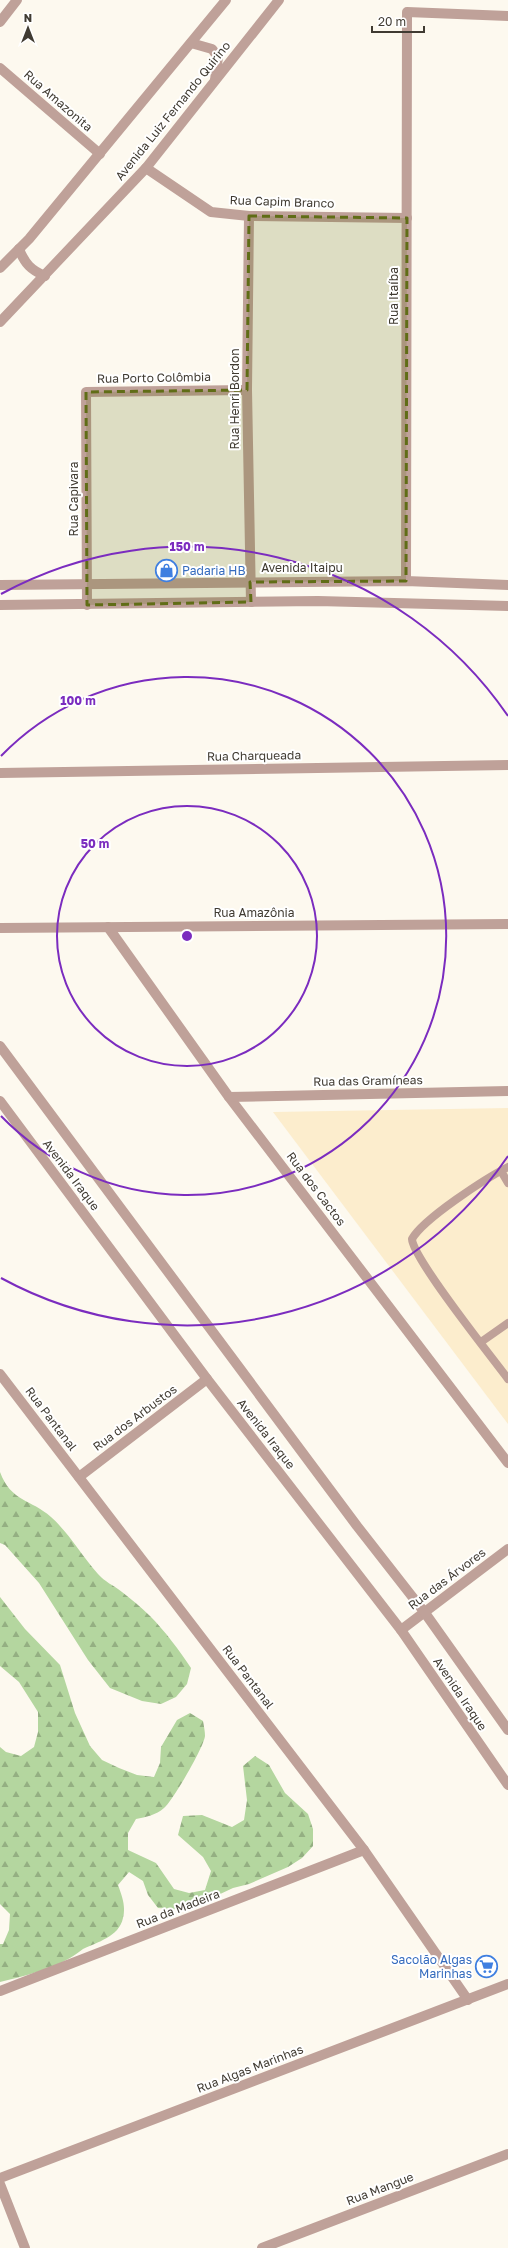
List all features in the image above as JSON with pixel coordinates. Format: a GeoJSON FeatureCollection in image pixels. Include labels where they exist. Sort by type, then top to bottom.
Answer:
{"type":"FeatureCollection","features":[{"type":"Feature","properties":{"kind":"street"},"geometry":{"type":"LineString","coordinates":[[0,22],[17,0]]}},
{"type":"Feature","properties":{"kind":"street"},"geometry":{"type":"LineString","coordinates":[[0,268],[19,249],[100,154],[226,0]]}},
{"type":"Feature","properties":{"kind":"street","name":"Avenida Luiz Fernando Quirino"},"geometry":{"type":"LineString","coordinates":[[0,322],[146,168],[278,0]]}},
{"type":"Feature","properties":{"kind":"street","name":"Rua Itaíba"},"geometry":{"type":"LineString","coordinates":[[406,580],[407,12],[508,16]]}},
{"type":"Feature","properties":{"kind":"street"},"geometry":{"type":"LineString","coordinates":[[191,43],[212,49],[218,57],[215,80]]}},
{"type":"Feature","properties":{"kind":"street","name":"Rua Amazonita"},"geometry":{"type":"LineString","coordinates":[[0,68],[100,154]]}},
{"type":"Feature","properties":{"kind":"street","name":"Rua Capim Branco"},"geometry":{"type":"LineString","coordinates":[[146,168],[211,212],[249,216],[407,218]]}},
{"type":"Feature","properties":{"kind":"street","name":"Rua Henri Bordon"},"geometry":{"type":"LineString","coordinates":[[249,216],[247,390],[251,602]]}},
{"type":"Feature","properties":{"kind":"street"},"geometry":{"type":"LineString","coordinates":[[19,249],[24,262],[33,271],[45,276]]}},
{"type":"Feature","properties":{"kind":"street","name":"Rua Porto Colômbia"},"geometry":{"type":"LineString","coordinates":[[86,392],[247,390]]}},
{"type":"Feature","properties":{"kind":"street","name":"Rua Capivara"},"geometry":{"type":"LineString","coordinates":[[86,392],[87,605]]}},
{"type":"Feature","properties":{"kind":"street","name":"Avenida Itaipu"},"geometry":{"type":"LineString","coordinates":[[0,585],[406,580],[508,585]]}},
{"type":"Feature","properties":{"kind":"street"},"geometry":{"type":"LineString","coordinates":[[0,605],[318,601],[508,606]]}},
{"type":"Feature","properties":{"kind":"street","name":"Rua Charqueada"},"geometry":{"type":"LineString","coordinates":[[0,773],[508,765]]}},
{"type":"Feature","properties":{"kind":"street","name":"Rua Amazônia"},"geometry":{"type":"LineString","coordinates":[[0,928],[508,924]]}},
{"type":"Feature","properties":{"kind":"street","name":"Rua dos Cactos"},"geometry":{"type":"LineString","coordinates":[[108,927],[229,1097],[508,1463]]}},
{"type":"Feature","properties":{"kind":"street","name":"Avenida Iraque"},"geometry":{"type":"LineString","coordinates":[[0,1046],[357,1526],[424,1613],[508,1730]]}},
{"type":"Feature","properties":{"kind":"street","name":"Rua das Gramíneas"},"geometry":{"type":"LineString","coordinates":[[229,1097],[508,1091]]}},
{"type":"Feature","properties":{"kind":"street","name":"Avenida Iraque"},"geometry":{"type":"LineString","coordinates":[[0,1101],[207,1379],[401,1630],[508,1784]]}},
{"type":"Feature","properties":{"kind":"street","name":"Rua Pantanal"},"geometry":{"type":"LineString","coordinates":[[0,1374],[364,1850],[468,2000]]}},
{"type":"Feature","properties":{"kind":"street","name":"Rua dos Arbustos"},"geometry":{"type":"LineString","coordinates":[[79,1477],[207,1379]]}},
{"type":"Feature","properties":{"kind":"street","name":"Rua das Árvores"},"geometry":{"type":"LineString","coordinates":[[401,1630],[508,1549]]}},
{"type":"Feature","properties":{"kind":"street","name":"Rua da Madeira"},"geometry":{"type":"LineString","coordinates":[[0,1991],[364,1850]]}},
{"type":"Feature","properties":{"kind":"street","name":"Rua Algas Marinhas"},"geometry":{"type":"LineString","coordinates":[[0,2178],[508,1984]]}},
{"type":"Feature","properties":{"kind":"street","name":"Rua Mangue"},"geometry":{"type":"LineString","coordinates":[[262,2248],[508,2154]]}},
{"type":"Feature","properties":{"kind":"street"},"geometry":{"type":"LineString","coordinates":[[0,2184],[25,2248]]}},
{"type":"Feature","properties":{"kind":"lane"},"geometry":{"type":"LineString","coordinates":[[507,1181],[504,1169],[473,1188],[415,1233],[412,1244],[430,1272],[508,1379]]}},
{"type":"Feature","properties":{"kind":"lane"},"geometry":{"type":"LineString","coordinates":[[480,1342],[508,1323]]}},
{"type":"Feature","properties":{"kind":"highlighted area"},"geometry":{"type":"Polygon","coordinates":[[[249,216],[407,218],[406,581],[250,582],[251,602],[87,605],[86,392],[247,390],[249,216]]]}},
{"type":"Feature","properties":{"kind":"shaded area"},"geometry":{"type":"Polygon","coordinates":[[[508,1108],[508,1424],[273,1112],[508,1108]]]}},
{"type":"Feature","properties":{"kind":"green space"},"geometry":{"type":"Polygon","coordinates":[[[0,1472],[5,1482],[16,1495],[44,1511],[58,1523],[101,1577],[143,1609],[172,1641],[191,1668],[187,1684],[176,1697],[161,1704],[142,1701],[110,1688],[88,1660],[39,1583],[5,1545],[0,1543],[0,1472]]]}},
{"type":"Feature","properties":{"kind":"green space"},"geometry":{"type":"Polygon","coordinates":[[[0,1597],[25,1629],[60,1665],[75,1713],[90,1746],[102,1760],[137,1775],[154,1777],[160,1763],[161,1747],[177,1720],[190,1713],[203,1721],[205,1736],[203,1742],[194,1762],[174,1796],[164,1808],[158,1812],[136,1819],[128,1833],[128,1850],[156,1863],[174,1889],[189,1893],[205,1890],[211,1871],[203,1857],[178,1835],[183,1816],[202,1815],[232,1827],[244,1820],[247,1800],[243,1766],[255,1756],[269,1765],[285,1793],[308,1814],[313,1829],[313,1846],[302,1858],[288,1867],[249,1884],[233,1888],[186,1910],[158,1908],[148,1895],[143,1881],[129,1872],[118,1885],[123,1901],[124,1914],[121,1924],[117,1930],[107,1938],[83,1949],[54,1966],[0,1982],[0,1944],[3,1944],[9,1930],[10,1914],[0,1904],[0,1747],[6,1752],[21,1756],[34,1747],[38,1732],[38,1712],[19,1682],[0,1666],[0,1597]]]}},
{"type":"Feature","properties":{"kind":"place","name":"Padaria HB"},"geometry":{"type":"Point","coordinates":[166,571]}},
{"type":"Feature","properties":{"kind":"place","name":"Sacolão Algas Marinhas"},"geometry":{"type":"Point","coordinates":[487,1967]}}]}
